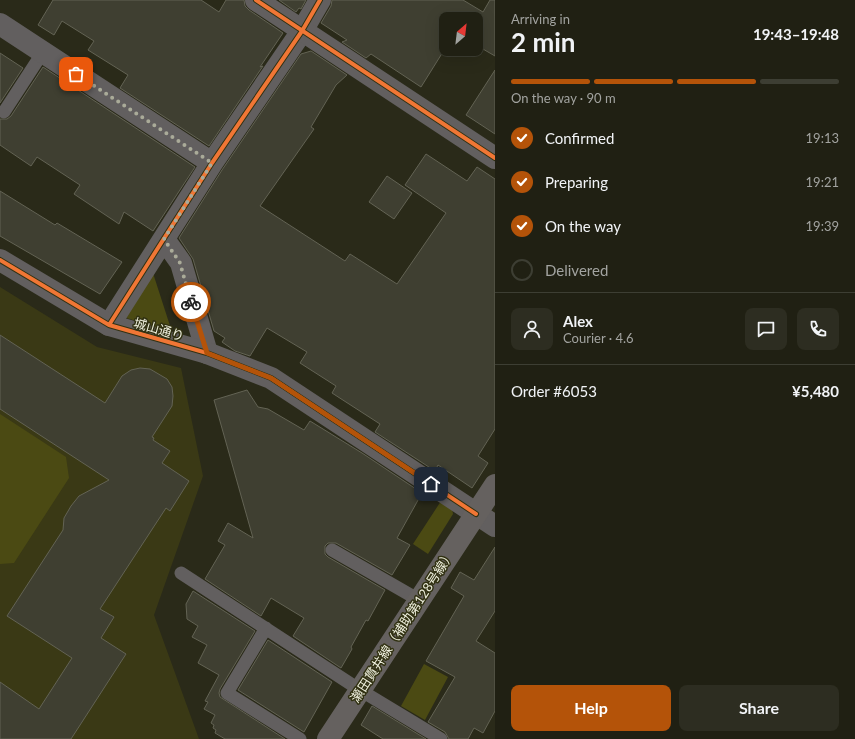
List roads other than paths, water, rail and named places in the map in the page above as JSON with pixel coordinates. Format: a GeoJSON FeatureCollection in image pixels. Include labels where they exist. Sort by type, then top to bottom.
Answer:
{"type":"FeatureCollection","features":[{"type":"Feature","properties":{"kind":"main road"},"geometry":{"type":"LineString","coordinates":[[476,514],[495,484]]}},
{"type":"Feature","properties":{"kind":"main road","name":"瀬田貫井線（補助第128号線）"},"geometry":{"type":"LineString","coordinates":[[328,739],[476,514]]}},
{"type":"Feature","properties":{"kind":"street"},"geometry":{"type":"LineString","coordinates":[[256,0],[495,158]]}},
{"type":"Feature","properties":{"kind":"street"},"geometry":{"type":"LineString","coordinates":[[109,325],[212,163],[302,31],[320,0]]}},
{"type":"Feature","properties":{"kind":"street"},"geometry":{"type":"LineString","coordinates":[[0,24],[212,163]]}},
{"type":"Feature","properties":{"kind":"street"},"geometry":{"type":"LineString","coordinates":[[164,239],[180,263],[207,353]]}},
{"type":"Feature","properties":{"kind":"street","name":"城山通り"},"geometry":{"type":"LineString","coordinates":[[0,260],[109,325],[207,353],[271,378],[495,526]]}},
{"type":"Feature","properties":{"kind":"lane"},"geometry":{"type":"LineString","coordinates":[[4,112],[43,52]]}},
{"type":"Feature","properties":{"kind":"lane"},"geometry":{"type":"LineString","coordinates":[[332,550],[419,600]]}},
{"type":"Feature","properties":{"kind":"lane"},"geometry":{"type":"LineString","coordinates":[[181,573],[360,690],[441,739]]}},
{"type":"Feature","properties":{"kind":"lane"},"geometry":{"type":"LineString","coordinates":[[266,628],[227,693],[300,739]]}}]}
